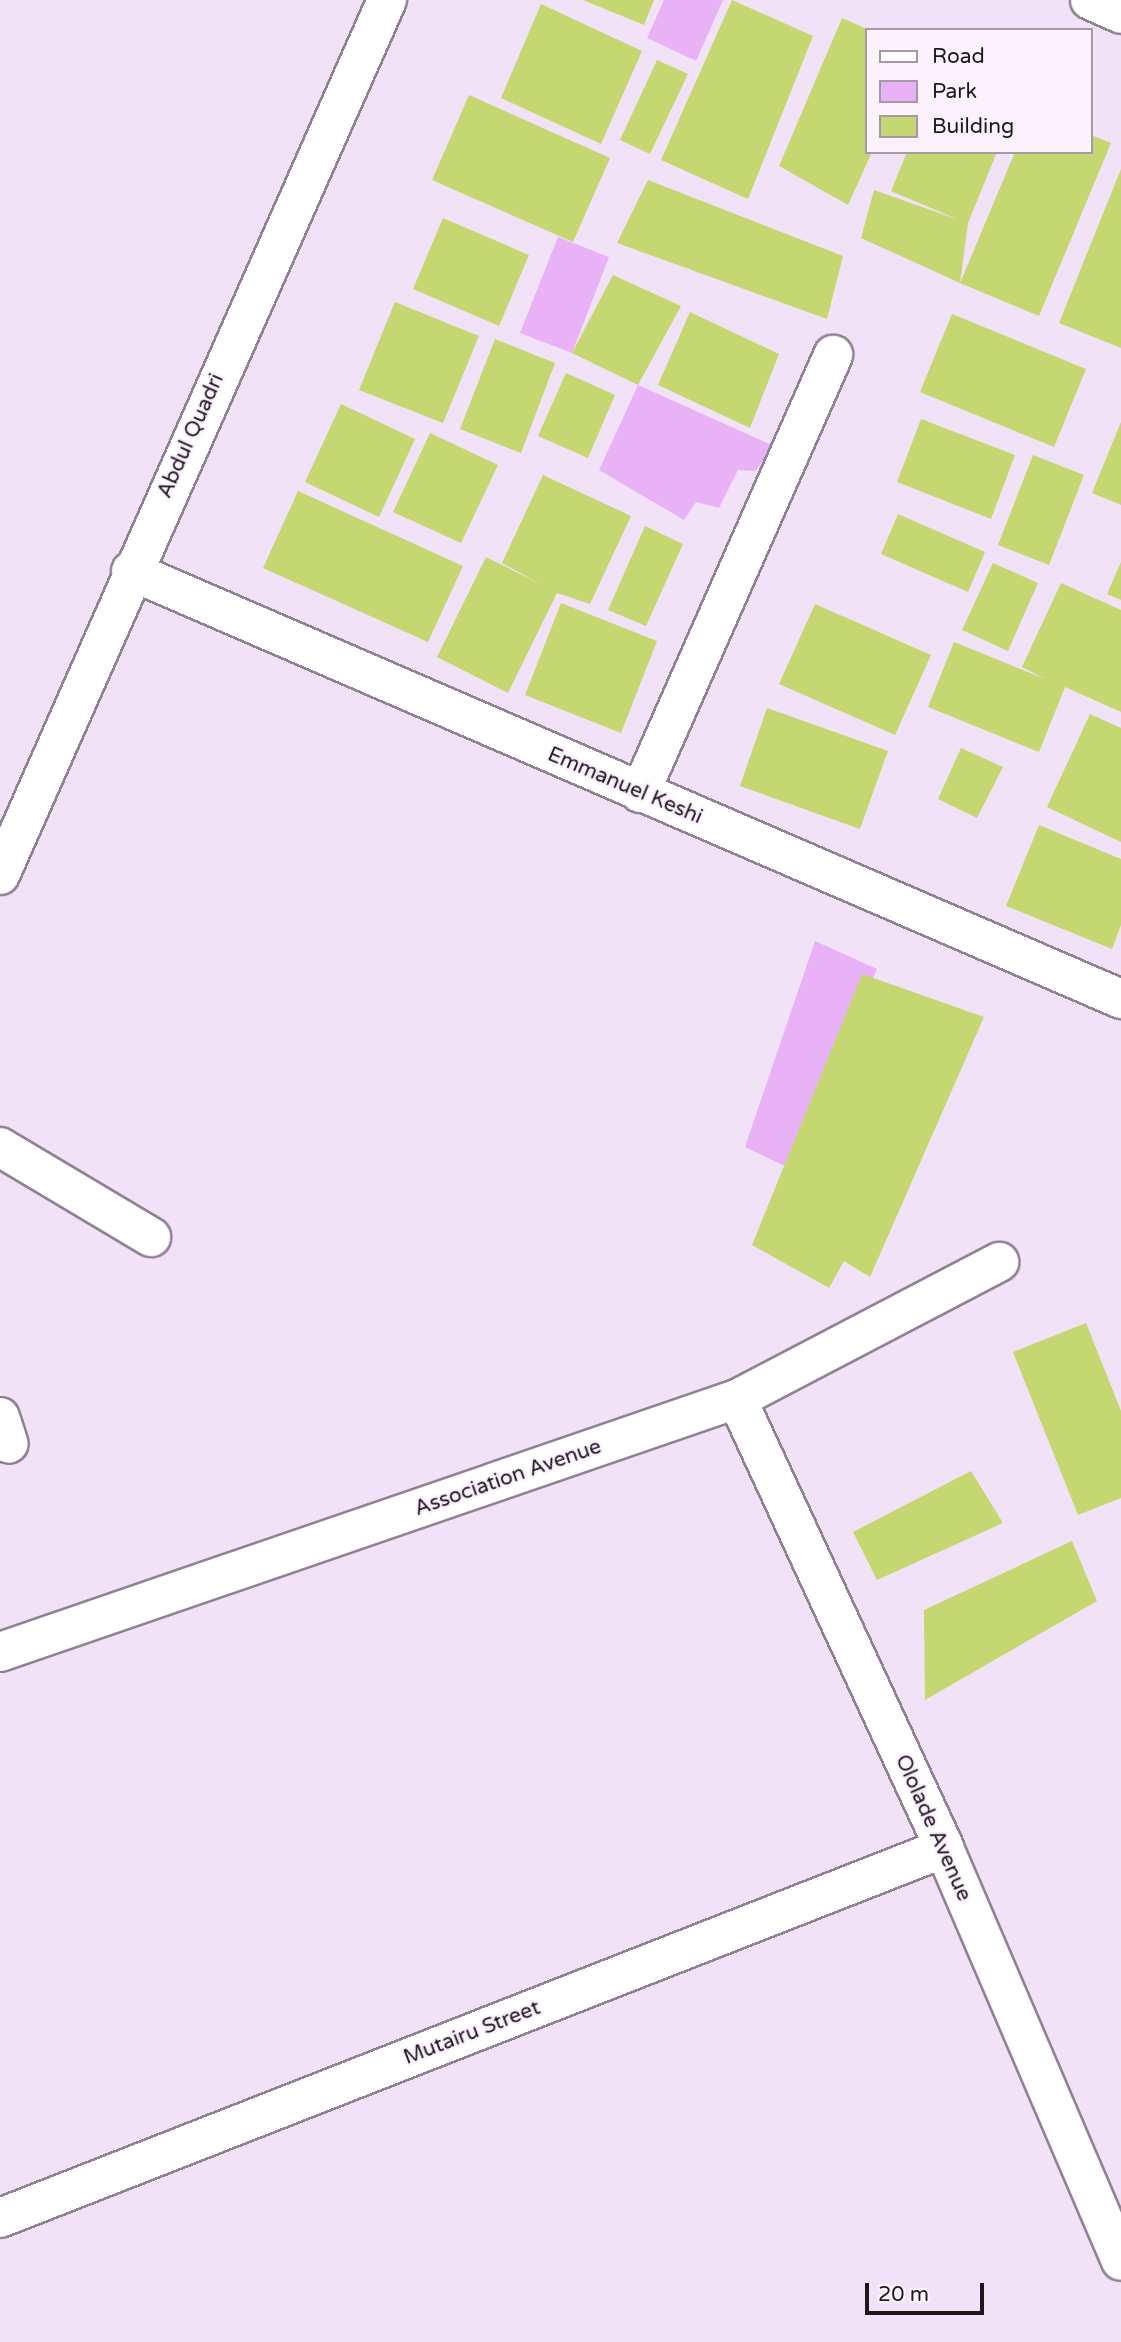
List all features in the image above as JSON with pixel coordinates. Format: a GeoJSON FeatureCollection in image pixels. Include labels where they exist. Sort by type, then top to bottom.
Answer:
{"type":"FeatureCollection","features":[{"type":"Feature","properties":{"kind":"street","name":"Abdul Quadri"},"geometry":{"type":"LineString","coordinates":[[0,875],[131,571],[387,0]]}},
{"type":"Feature","properties":{"kind":"street"},"geometry":{"type":"LineString","coordinates":[[1090,0],[1121,14]]}},
{"type":"Feature","properties":{"kind":"street"},"geometry":{"type":"LineString","coordinates":[[640,793],[833,355]]}},
{"type":"Feature","properties":{"kind":"street","name":"Emmanuel Keshi"},"geometry":{"type":"LineString","coordinates":[[131,571],[1121,999]]}},
{"type":"Feature","properties":{"kind":"street"},"geometry":{"type":"LineString","coordinates":[[0,1147],[151,1237]]}},
{"type":"Feature","properties":{"kind":"street","name":"Association Avenue"},"geometry":{"type":"LineString","coordinates":[[0,1652],[737,1399],[999,1262]]}},
{"type":"Feature","properties":{"kind":"street","name":"Ololade Avenue"},"geometry":{"type":"LineString","coordinates":[[737,1399],[944,1848],[1121,2261]]}},
{"type":"Feature","properties":{"kind":"street","name":"Mutairu Street"},"geometry":{"type":"LineString","coordinates":[[0,2218],[944,1848]]}},
{"type":"Feature","properties":{"kind":"green space"},"geometry":{"type":"Polygon","coordinates":[[[664,0],[723,0],[696,61],[647,38],[664,0]]]}},
{"type":"Feature","properties":{"kind":"green space"},"geometry":{"type":"Polygon","coordinates":[[[558,237],[609,257],[572,353],[520,333],[558,237]]]}},
{"type":"Feature","properties":{"kind":"green space"},"geometry":{"type":"Polygon","coordinates":[[[638,385],[774,446],[755,471],[738,470],[719,508],[696,502],[684,520],[599,470],[638,385]]]}},
{"type":"Feature","properties":{"kind":"green space"},"geometry":{"type":"Polygon","coordinates":[[[815,941],[877,969],[793,1170],[745,1147],[815,941]]]}},
{"type":"Feature","properties":{"kind":"building"},"geometry":{"type":"Polygon","coordinates":[[[583,0],[654,0],[644,25],[583,0]]]}},
{"type":"Feature","properties":{"kind":"building"},"geometry":{"type":"Polygon","coordinates":[[[732,0],[813,36],[748,199],[661,160],[732,0]]]}},
{"type":"Feature","properties":{"kind":"building"},"geometry":{"type":"Polygon","coordinates":[[[541,4],[642,51],[601,144],[501,98],[541,4]]]}},
{"type":"Feature","properties":{"kind":"building"},"geometry":{"type":"Polygon","coordinates":[[[842,18],[866,29],[866,154],[871,154],[848,205],[779,166],[842,18]]]}},
{"type":"Feature","properties":{"kind":"building"},"geometry":{"type":"Polygon","coordinates":[[[657,60],[688,74],[650,154],[620,140],[657,60]]]}},
{"type":"Feature","properties":{"kind":"building"},"geometry":{"type":"Polygon","coordinates":[[[469,95],[610,158],[573,242],[432,180],[469,95]]]}},
{"type":"Feature","properties":{"kind":"building"},"geometry":{"type":"Polygon","coordinates":[[[1093,136],[1111,143],[1039,316],[960,283],[1014,154],[1093,154],[1093,136]]]}},
{"type":"Feature","properties":{"kind":"building"},"geometry":{"type":"Polygon","coordinates":[[[906,154],[996,154],[968,223],[960,283],[861,238],[874,190],[959,220],[891,191],[906,154]]]}},
{"type":"Feature","properties":{"kind":"building"},"geometry":{"type":"Polygon","coordinates":[[[1121,169],[1121,348],[1059,323],[1121,169]]]}},
{"type":"Feature","properties":{"kind":"building"},"geometry":{"type":"Polygon","coordinates":[[[648,180],[843,256],[827,319],[617,243],[648,180]]]}},
{"type":"Feature","properties":{"kind":"building"},"geometry":{"type":"Polygon","coordinates":[[[443,218],[529,255],[499,326],[413,289],[443,218]]]}},
{"type":"Feature","properties":{"kind":"building"},"geometry":{"type":"Polygon","coordinates":[[[613,275],[681,306],[638,385],[572,353],[613,275]]]}},
{"type":"Feature","properties":{"kind":"building"},"geometry":{"type":"Polygon","coordinates":[[[395,302],[479,336],[443,423],[359,390],[395,302]]]}},
{"type":"Feature","properties":{"kind":"building"},"geometry":{"type":"Polygon","coordinates":[[[690,312],[779,354],[750,428],[658,385],[690,312]]]}},
{"type":"Feature","properties":{"kind":"building"},"geometry":{"type":"Polygon","coordinates":[[[952,314],[1086,369],[1054,447],[920,392],[952,314]]]}},
{"type":"Feature","properties":{"kind":"building"},"geometry":{"type":"Polygon","coordinates":[[[495,339],[555,363],[521,453],[460,429],[495,339]]]}},
{"type":"Feature","properties":{"kind":"building"},"geometry":{"type":"Polygon","coordinates":[[[566,373],[615,395],[588,458],[538,436],[566,373]]]}},
{"type":"Feature","properties":{"kind":"building"},"geometry":{"type":"Polygon","coordinates":[[[341,404],[415,439],[379,517],[305,482],[341,404]]]}},
{"type":"Feature","properties":{"kind":"building"},"geometry":{"type":"Polygon","coordinates":[[[921,419],[1015,455],[991,519],[897,482],[921,419]]]}},
{"type":"Feature","properties":{"kind":"building"},"geometry":{"type":"Polygon","coordinates":[[[1121,422],[1121,505],[1092,493],[1121,422]]]}},
{"type":"Feature","properties":{"kind":"building"},"geometry":{"type":"Polygon","coordinates":[[[430,433],[498,465],[461,543],[393,512],[430,433]]]}},
{"type":"Feature","properties":{"kind":"building"},"geometry":{"type":"Polygon","coordinates":[[[1033,455],[1084,475],[1049,565],[998,545],[1033,455]]]}},
{"type":"Feature","properties":{"kind":"building"},"geometry":{"type":"Polygon","coordinates":[[[543,475],[631,516],[590,604],[557,593],[508,693],[437,657],[486,557],[542,585],[502,563],[543,475]]]}},
{"type":"Feature","properties":{"kind":"building"},"geometry":{"type":"Polygon","coordinates":[[[298,491],[463,566],[428,642],[263,568],[298,491]]]}},
{"type":"Feature","properties":{"kind":"building"},"geometry":{"type":"Polygon","coordinates":[[[898,514],[985,552],[968,592],[881,554],[898,514]]]}},
{"type":"Feature","properties":{"kind":"building"},"geometry":{"type":"Polygon","coordinates":[[[645,526],[683,544],[646,626],[608,610],[645,526]]]}},
{"type":"Feature","properties":{"kind":"building"},"geometry":{"type":"Polygon","coordinates":[[[1121,562],[1121,600],[1107,594],[1121,562]]]}},
{"type":"Feature","properties":{"kind":"building"},"geometry":{"type":"Polygon","coordinates":[[[993,563],[1038,583],[1008,651],[962,630],[993,563]]]}},
{"type":"Feature","properties":{"kind":"building"},"geometry":{"type":"Polygon","coordinates":[[[1061,583],[1121,610],[1121,712],[1065,687],[1039,752],[928,707],[954,642],[1045,679],[1022,667],[1061,583]]]}},
{"type":"Feature","properties":{"kind":"building"},"geometry":{"type":"Polygon","coordinates":[[[561,603],[657,641],[621,733],[525,695],[561,603]]]}},
{"type":"Feature","properties":{"kind":"building"},"geometry":{"type":"Polygon","coordinates":[[[815,604],[931,655],[895,735],[779,684],[815,604]]]}},
{"type":"Feature","properties":{"kind":"building"},"geometry":{"type":"Polygon","coordinates":[[[767,708],[888,751],[860,829],[740,786],[767,708]]]}},
{"type":"Feature","properties":{"kind":"building"},"geometry":{"type":"Polygon","coordinates":[[[1090,714],[1121,728],[1121,842],[1047,807],[1090,714]]]}},
{"type":"Feature","properties":{"kind":"building"},"geometry":{"type":"Polygon","coordinates":[[[961,748],[1003,767],[977,818],[938,799],[961,748]]]}},
{"type":"Feature","properties":{"kind":"building"},"geometry":{"type":"Polygon","coordinates":[[[1039,825],[1121,859],[1121,925],[1112,949],[1006,906],[1039,825]]]}},
{"type":"Feature","properties":{"kind":"building"},"geometry":{"type":"Polygon","coordinates":[[[862,974],[984,1017],[870,1277],[844,1261],[829,1288],[752,1245],[862,974]]]}},
{"type":"Feature","properties":{"kind":"building"},"geometry":{"type":"Polygon","coordinates":[[[1086,1323],[1121,1411],[1121,1498],[1078,1515],[1013,1352],[1086,1323]]]}},
{"type":"Feature","properties":{"kind":"building"},"geometry":{"type":"Polygon","coordinates":[[[971,1471],[1003,1523],[877,1580],[853,1532],[971,1471]]]}},
{"type":"Feature","properties":{"kind":"building"},"geometry":{"type":"Polygon","coordinates":[[[1072,1541],[1097,1601],[925,1700],[924,1610],[1072,1541]]]}}]}
